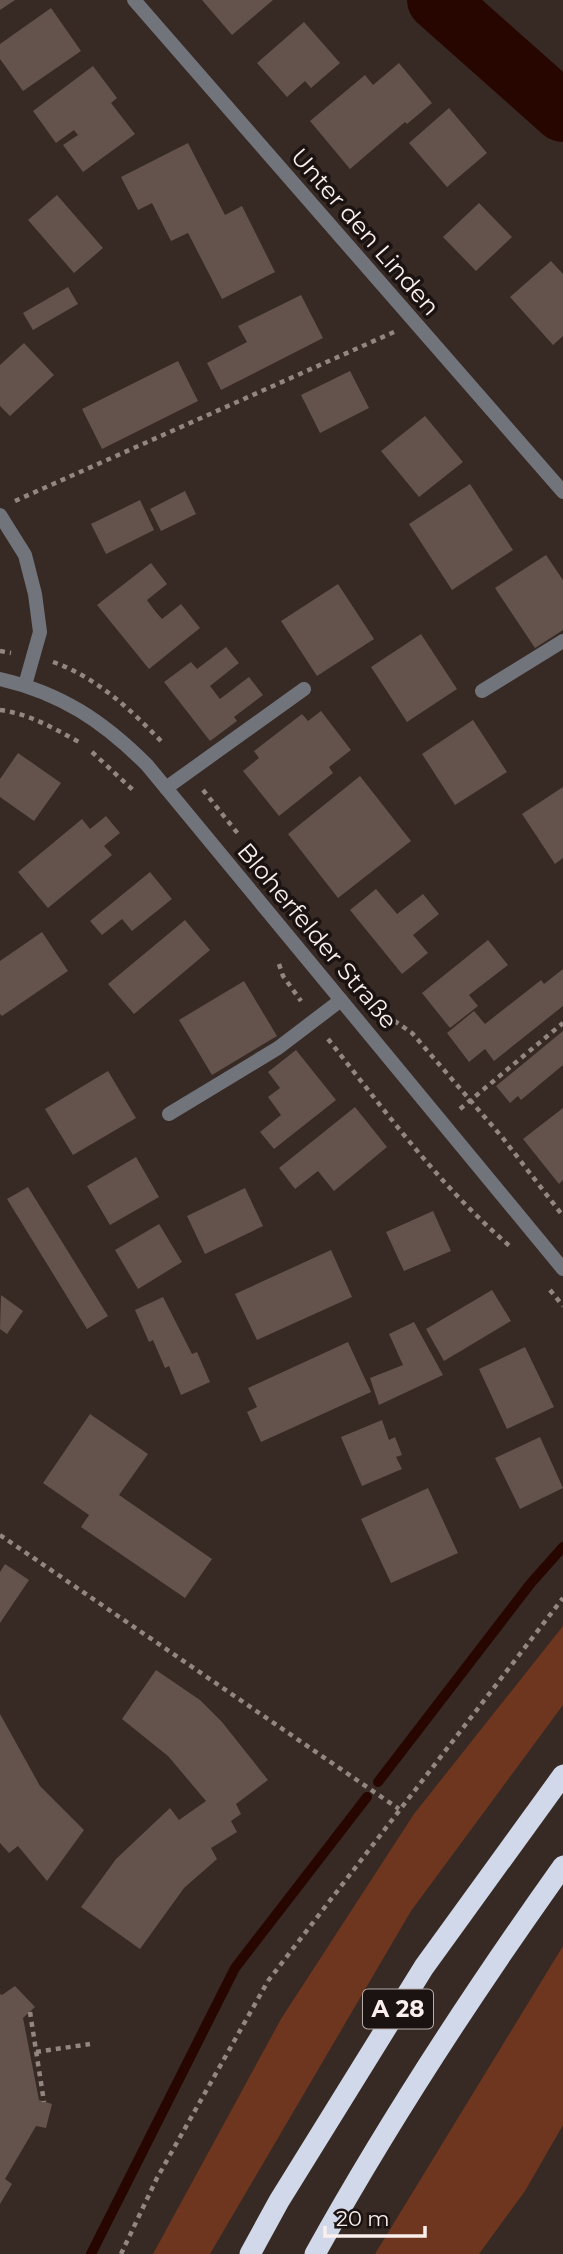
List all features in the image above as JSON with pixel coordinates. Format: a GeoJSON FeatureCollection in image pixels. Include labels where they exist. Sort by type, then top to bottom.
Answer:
{"type":"FeatureCollection","features":[{"type":"Feature","properties":{"kind":"highway","name":"A 28"},"geometry":{"type":"LineString","coordinates":[[250,2254],[279,2201],[424,1967],[563,1775]]}},
{"type":"Feature","properties":{"kind":"highway","name":"A 28"},"geometry":{"type":"LineString","coordinates":[[315,2254],[394,2117],[563,1866]]}},
{"type":"Feature","properties":{"kind":"street","name":"Unter den Linden"},"geometry":{"type":"LineString","coordinates":[[134,0],[563,492]]}},
{"type":"Feature","properties":{"kind":"street"},"geometry":{"type":"LineString","coordinates":[[0,515],[25,555],[35,594],[40,632],[25,685]]}},
{"type":"Feature","properties":{"kind":"street"},"geometry":{"type":"LineString","coordinates":[[482,691],[563,641]]}},
{"type":"Feature","properties":{"kind":"street","name":"Bloherfelder Straße"},"geometry":{"type":"LineString","coordinates":[[0,679],[55,697],[86,713],[118,737],[166,788],[563,1269]]}},
{"type":"Feature","properties":{"kind":"street"},"geometry":{"type":"LineString","coordinates":[[166,788],[304,689]]}},
{"type":"Feature","properties":{"kind":"street"},"geometry":{"type":"LineString","coordinates":[[169,1114],[278,1048],[341,1000]]}},
{"type":"Feature","properties":{"kind":"path"},"geometry":{"type":"LineString","coordinates":[[13,502],[414,323]]}},
{"type":"Feature","properties":{"kind":"path"},"geometry":{"type":"LineString","coordinates":[[0,710],[18,712]]}},
{"type":"Feature","properties":{"kind":"path"},"geometry":{"type":"LineString","coordinates":[[443,1123],[563,1023]]}},
{"type":"Feature","properties":{"kind":"path"},"geometry":{"type":"LineString","coordinates":[[0,1535],[399,1809]]}},
{"type":"Feature","properties":{"kind":"path"},"geometry":{"type":"LineString","coordinates":[[121,2254],[157,2178],[268,1981],[563,1598]]}},
{"type":"Feature","properties":{"kind":"path"},"geometry":{"type":"LineString","coordinates":[[30,2012],[44,2102]]}},
{"type":"Feature","properties":{"kind":"path"},"geometry":{"type":"LineString","coordinates":[[36,2052],[90,2044]]}},
{"type":"Feature","properties":{"kind":"shaded area"},"geometry":{"type":"Polygon","coordinates":[[[563,1626],[563,1705],[411,1911],[210,2254],[153,2254],[281,2019],[414,1814],[563,1626]]]}},
{"type":"Feature","properties":{"kind":"shaded area"},"geometry":{"type":"Polygon","coordinates":[[[563,1946],[563,2125],[525,2191],[479,2254],[375,2254],[563,1946]]]}},
{"type":"Feature","properties":{"kind":"building"},"geometry":{"type":"Polygon","coordinates":[[[0,0],[15,0],[0,10],[0,0]]]}},
{"type":"Feature","properties":{"kind":"building"},"geometry":{"type":"Polygon","coordinates":[[[202,0],[273,0],[232,35],[202,0]]]}},
{"type":"Feature","properties":{"kind":"building"},"geometry":{"type":"Polygon","coordinates":[[[51,8],[81,51],[23,91],[0,59],[0,44],[51,8]]]}},
{"type":"Feature","properties":{"kind":"building"},"geometry":{"type":"Polygon","coordinates":[[[304,22],[340,63],[311,88],[305,81],[287,97],[257,63],[304,22]]]}},
{"type":"Feature","properties":{"kind":"building"},"geometry":{"type":"Polygon","coordinates":[[[399,63],[432,103],[407,124],[405,122],[350,169],[310,121],[365,75],[373,85],[399,63]]]}},
{"type":"Feature","properties":{"kind":"building"},"geometry":{"type":"Polygon","coordinates":[[[93,66],[117,98],[111,103],[135,134],[83,172],[63,145],[78,135],[74,130],[56,143],[33,111],[93,66]]]}},
{"type":"Feature","properties":{"kind":"building"},"geometry":{"type":"Polygon","coordinates":[[[449,108],[487,153],[447,187],[409,143],[449,108]]]}},
{"type":"Feature","properties":{"kind":"building"},"geometry":{"type":"Polygon","coordinates":[[[188,143],[225,215],[242,206],[275,272],[222,299],[188,233],[171,241],[152,203],[138,210],[121,177],[188,143]]]}},
{"type":"Feature","properties":{"kind":"building"},"geometry":{"type":"Polygon","coordinates":[[[57,195],[103,248],[74,273],[28,220],[57,195]]]}},
{"type":"Feature","properties":{"kind":"building"},"geometry":{"type":"Polygon","coordinates":[[[479,203],[512,237],[476,271],[443,237],[479,203]]]}},
{"type":"Feature","properties":{"kind":"building"},"geometry":{"type":"Polygon","coordinates":[[[551,261],[563,274],[563,336],[553,345],[510,297],[551,261]]]}},
{"type":"Feature","properties":{"kind":"building"},"geometry":{"type":"Polygon","coordinates":[[[68,287],[78,304],[33,330],[23,313],[68,287]]]}},
{"type":"Feature","properties":{"kind":"building"},"geometry":{"type":"Polygon","coordinates":[[[301,295],[323,338],[221,390],[207,363],[247,342],[238,326],[301,295]]]}},
{"type":"Feature","properties":{"kind":"building"},"geometry":{"type":"Polygon","coordinates":[[[24,343],[54,375],[10,416],[0,406],[0,365],[24,343]]]}},
{"type":"Feature","properties":{"kind":"building"},"geometry":{"type":"Polygon","coordinates":[[[178,361],[198,401],[102,449],[82,409],[178,361]]]}},
{"type":"Feature","properties":{"kind":"building"},"geometry":{"type":"Polygon","coordinates":[[[350,371],[369,408],[320,433],[301,395],[350,371]]]}},
{"type":"Feature","properties":{"kind":"building"},"geometry":{"type":"Polygon","coordinates":[[[425,416],[463,462],[419,497],[381,451],[425,416]]]}},
{"type":"Feature","properties":{"kind":"building"},"geometry":{"type":"Polygon","coordinates":[[[470,484],[513,550],[452,590],[409,524],[470,484]]]}},
{"type":"Feature","properties":{"kind":"building"},"geometry":{"type":"Polygon","coordinates":[[[185,491],[196,514],[161,531],[150,509],[185,491]]]}},
{"type":"Feature","properties":{"kind":"building"},"geometry":{"type":"Polygon","coordinates":[[[140,500],[154,530],[106,554],[91,524],[140,500]]]}},
{"type":"Feature","properties":{"kind":"building"},"geometry":{"type":"Polygon","coordinates":[[[546,555],[563,580],[563,630],[535,648],[495,588],[546,555]]]}},
{"type":"Feature","properties":{"kind":"building"},"geometry":{"type":"Polygon","coordinates":[[[151,563],[167,584],[147,600],[155,611],[162,619],[181,604],[200,628],[149,669],[97,605],[151,563]]]}},
{"type":"Feature","properties":{"kind":"building"},"geometry":{"type":"Polygon","coordinates":[[[338,584],[374,639],[317,676],[281,621],[338,584]]]}},
{"type":"Feature","properties":{"kind":"building"},"geometry":{"type":"Polygon","coordinates":[[[421,634],[457,689],[407,722],[371,667],[421,634]]]}},
{"type":"Feature","properties":{"kind":"building"},"geometry":{"type":"Polygon","coordinates":[[[226,647],[239,663],[210,686],[220,699],[249,677],[263,695],[234,717],[237,721],[210,741],[164,682],[191,662],[197,669],[226,647]]]}},
{"type":"Feature","properties":{"kind":"building"},"geometry":{"type":"Polygon","coordinates":[[[321,711],[351,750],[329,767],[333,773],[279,816],[243,771],[259,758],[254,751],[302,714],[308,721],[321,711]]]}},
{"type":"Feature","properties":{"kind":"building"},"geometry":{"type":"Polygon","coordinates":[[[473,720],[507,772],[455,805],[422,754],[473,720]]]}},
{"type":"Feature","properties":{"kind":"building"},"geometry":{"type":"Polygon","coordinates":[[[18,753],[61,783],[34,821],[0,797],[0,779],[18,753]]]}},
{"type":"Feature","properties":{"kind":"building"},"geometry":{"type":"Polygon","coordinates":[[[360,776],[411,841],[338,898],[288,834],[360,776]]]}},
{"type":"Feature","properties":{"kind":"building"},"geometry":{"type":"Polygon","coordinates":[[[563,787],[563,858],[555,864],[522,814],[563,787]]]}},
{"type":"Feature","properties":{"kind":"building"},"geometry":{"type":"Polygon","coordinates":[[[106,816],[120,833],[104,846],[112,855],[48,908],[18,872],[82,819],[90,829],[106,816]]]}},
{"type":"Feature","properties":{"kind":"building"},"geometry":{"type":"Polygon","coordinates":[[[150,872],[172,899],[132,931],[122,919],[102,935],[90,921],[150,872]]]}},
{"type":"Feature","properties":{"kind":"building"},"geometry":{"type":"Polygon","coordinates":[[[376,889],[397,914],[423,894],[439,914],[413,935],[428,953],[402,974],[350,910],[376,889]]]}},
{"type":"Feature","properties":{"kind":"building"},"geometry":{"type":"Polygon","coordinates":[[[185,920],[210,950],[134,1014],[108,984],[185,920]]]}},
{"type":"Feature","properties":{"kind":"building"},"geometry":{"type":"Polygon","coordinates":[[[42,932],[68,971],[2,1016],[0,961],[42,932]]]}},
{"type":"Feature","properties":{"kind":"building"},"geometry":{"type":"Polygon","coordinates":[[[488,940],[508,965],[469,995],[478,1006],[450,1028],[422,993],[488,940]]]}},
{"type":"Feature","properties":{"kind":"building"},"geometry":{"type":"Polygon","coordinates":[[[563,969],[563,1006],[494,1061],[485,1049],[469,1062],[447,1033],[474,1011],[485,1024],[541,980],[544,984],[563,969]]]}},
{"type":"Feature","properties":{"kind":"building"},"geometry":{"type":"Polygon","coordinates":[[[244,981],[277,1036],[212,1075],[179,1020],[244,981]]]}},
{"type":"Feature","properties":{"kind":"building"},"geometry":{"type":"Polygon","coordinates":[[[563,1031],[563,1065],[521,1100],[518,1096],[510,1103],[496,1086],[563,1031]]]}},
{"type":"Feature","properties":{"kind":"building"},"geometry":{"type":"Polygon","coordinates":[[[296,1050],[336,1100],[274,1149],[260,1132],[281,1115],[268,1097],[280,1088],[268,1072],[296,1050]]]}},
{"type":"Feature","properties":{"kind":"building"},"geometry":{"type":"Polygon","coordinates":[[[108,1071],[136,1118],[73,1155],[45,1109],[108,1071]]]}},
{"type":"Feature","properties":{"kind":"building"},"geometry":{"type":"Polygon","coordinates":[[[355,1107],[387,1147],[334,1191],[318,1171],[295,1189],[279,1168],[355,1107]]]}},
{"type":"Feature","properties":{"kind":"building"},"geometry":{"type":"Polygon","coordinates":[[[563,1108],[563,1180],[559,1184],[523,1139],[563,1108]]]}},
{"type":"Feature","properties":{"kind":"building"},"geometry":{"type":"Polygon","coordinates":[[[136,1157],[159,1197],[110,1225],[87,1186],[136,1157]]]}},
{"type":"Feature","properties":{"kind":"building"},"geometry":{"type":"Polygon","coordinates":[[[28,1187],[108,1316],[87,1329],[7,1199],[28,1187]]]}},
{"type":"Feature","properties":{"kind":"building"},"geometry":{"type":"Polygon","coordinates":[[[245,1188],[263,1226],[205,1254],[187,1216],[245,1188]]]}},
{"type":"Feature","properties":{"kind":"building"},"geometry":{"type":"Polygon","coordinates":[[[433,1211],[451,1251],[404,1271],[386,1232],[433,1211]]]}},
{"type":"Feature","properties":{"kind":"building"},"geometry":{"type":"Polygon","coordinates":[[[159,1224],[182,1262],[138,1289],[115,1250],[159,1224]]]}},
{"type":"Feature","properties":{"kind":"building"},"geometry":{"type":"Polygon","coordinates":[[[331,1250],[352,1297],[257,1340],[235,1294],[331,1250]]]}},
{"type":"Feature","properties":{"kind":"building"},"geometry":{"type":"Polygon","coordinates":[[[492,1290],[511,1321],[444,1361],[426,1329],[492,1290]]]}},
{"type":"Feature","properties":{"kind":"building"},"geometry":{"type":"Polygon","coordinates":[[[1,1295],[23,1311],[7,1334],[0,1329],[1,1295]]]}},
{"type":"Feature","properties":{"kind":"building"},"geometry":{"type":"Polygon","coordinates":[[[163,1297],[192,1354],[197,1352],[210,1382],[181,1395],[169,1366],[165,1368],[153,1340],[149,1342],[135,1310],[163,1297]]]}},
{"type":"Feature","properties":{"kind":"building"},"geometry":{"type":"Polygon","coordinates":[[[414,1322],[443,1375],[379,1405],[370,1378],[403,1365],[389,1334],[414,1322]]]}},
{"type":"Feature","properties":{"kind":"building"},"geometry":{"type":"Polygon","coordinates":[[[348,1342],[371,1392],[261,1442],[247,1412],[257,1407],[248,1388],[348,1342]]]}},
{"type":"Feature","properties":{"kind":"building"},"geometry":{"type":"Polygon","coordinates":[[[525,1347],[554,1407],[507,1429],[479,1369],[525,1347]]]}},
{"type":"Feature","properties":{"kind":"building"},"geometry":{"type":"Polygon","coordinates":[[[90,1414],[148,1454],[119,1495],[212,1559],[185,1598],[81,1527],[89,1515],[43,1483],[90,1414]]]}},
{"type":"Feature","properties":{"kind":"building"},"geometry":{"type":"Polygon","coordinates":[[[382,1420],[389,1440],[395,1437],[402,1455],[396,1457],[402,1469],[362,1486],[341,1437],[382,1420]]]}},
{"type":"Feature","properties":{"kind":"building"},"geometry":{"type":"Polygon","coordinates":[[[540,1437],[563,1488],[520,1509],[495,1458],[540,1437]]]}},
{"type":"Feature","properties":{"kind":"building"},"geometry":{"type":"Polygon","coordinates":[[[428,1488],[458,1553],[391,1583],[361,1519],[428,1488]]]}},
{"type":"Feature","properties":{"kind":"building"},"geometry":{"type":"Polygon","coordinates":[[[5,1564],[29,1580],[0,1623],[0,1572],[5,1564]]]}},
{"type":"Feature","properties":{"kind":"building"},"geometry":{"type":"Polygon","coordinates":[[[156,1670],[200,1700],[222,1722],[268,1780],[236,1804],[241,1814],[231,1821],[237,1832],[211,1848],[217,1859],[184,1888],[140,1949],[81,1907],[116,1859],[170,1808],[179,1820],[206,1801],[168,1756],[122,1719],[156,1670]]]}},
{"type":"Feature","properties":{"kind":"building"},"geometry":{"type":"Polygon","coordinates":[[[0,1714],[40,1786],[84,1830],[47,1881],[18,1846],[9,1853],[0,1843],[0,1714]]]}},
{"type":"Feature","properties":{"kind":"building"},"geometry":{"type":"Polygon","coordinates":[[[15,1986],[35,2007],[23,2018],[39,2100],[52,2104],[46,2128],[36,2126],[5,2179],[12,2184],[0,2204],[0,1994],[15,1986]]]}},
{"type":"Feature","properties":{"kind":"waterway"},"geometry":{"type":"LineString","coordinates":[[437,0],[563,112]]}},
{"type":"Feature","properties":{"kind":"waterway"},"geometry":{"type":"LineString","coordinates":[[378,1782],[531,1583],[563,1547]]}},
{"type":"Feature","properties":{"kind":"waterway"},"geometry":{"type":"LineString","coordinates":[[91,2254],[235,1968],[367,1797]]}}]}
